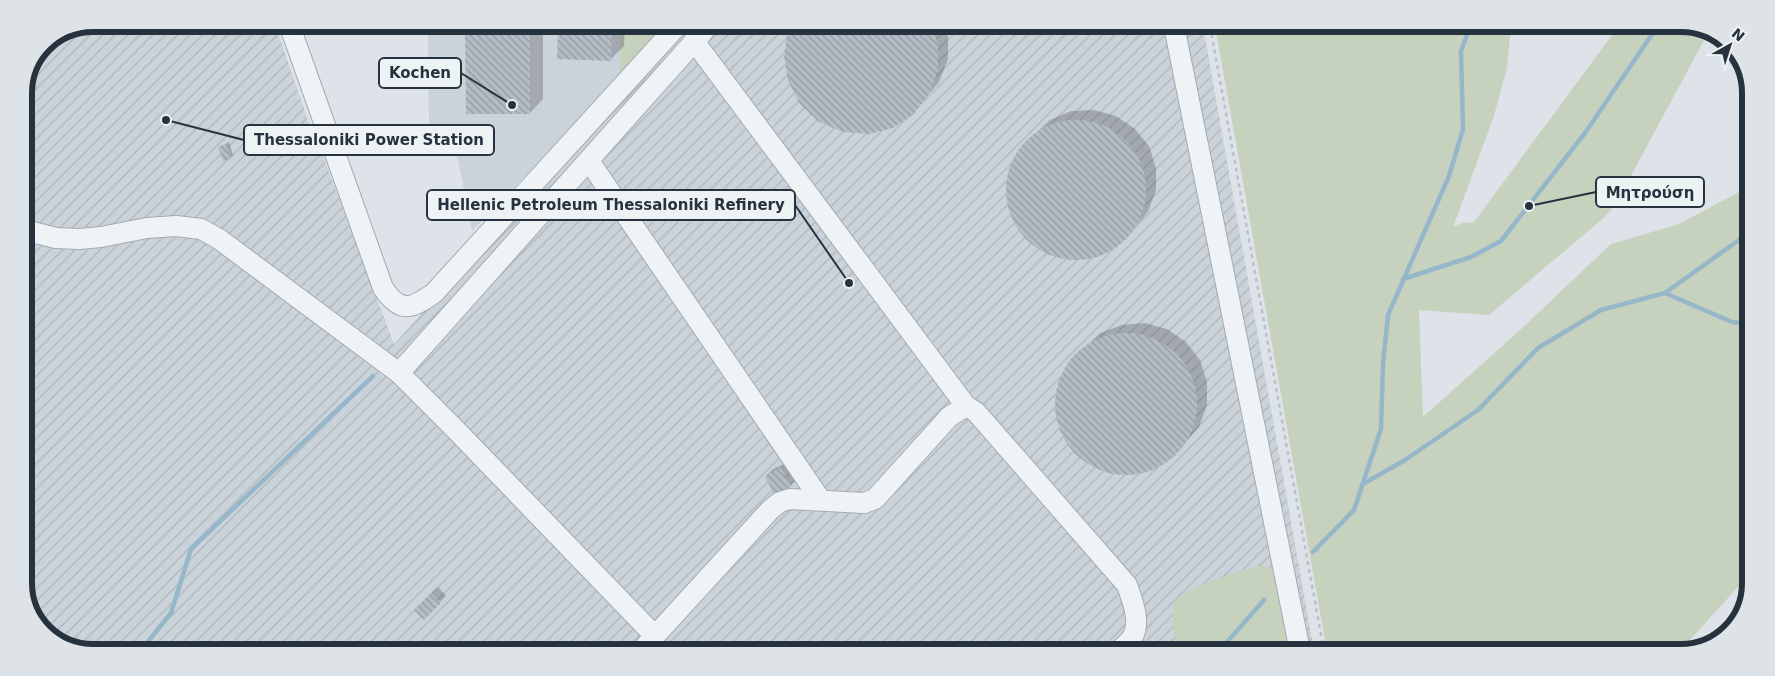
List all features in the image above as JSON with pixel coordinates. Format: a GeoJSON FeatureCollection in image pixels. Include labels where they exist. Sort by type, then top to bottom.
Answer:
{"type":"FeatureCollection","features":[{"type":"Feature","properties":{"kind":"street"},"geometry":{"type":"LineString","coordinates":[[292,32],[383,288],[390,299],[405,307],[417,305],[434,293],[672,32]]}},
{"type":"Feature","properties":{"kind":"street"},"geometry":{"type":"LineString","coordinates":[[399,373],[702,32]]}},
{"type":"Feature","properties":{"kind":"street"},"geometry":{"type":"LineString","coordinates":[[1175,32],[1299,644]]}},
{"type":"Feature","properties":{"kind":"street"},"geometry":{"type":"LineString","coordinates":[[694,41],[966,406],[976,412],[1127,585],[1135,606],[1136,626],[1133,636],[1126,644]]}},
{"type":"Feature","properties":{"kind":"street"},"geometry":{"type":"LineString","coordinates":[[589,161],[820,499]]}},
{"type":"Feature","properties":{"kind":"street"},"geometry":{"type":"LineString","coordinates":[[33,232],[56,238],[79,240],[146,228],[176,226],[202,229],[219,239],[399,373],[454,428],[649,643],[770,510],[780,502],[790,499],[820,499],[864,502],[875,498],[949,417],[966,406]]}},
{"type":"Feature","properties":{"kind":"path"},"geometry":{"type":"LineString","coordinates":[[1211,32],[1323,644]]}},
{"type":"Feature","properties":{"kind":"shaded area"},"geometry":{"type":"Polygon","coordinates":[[[94,32],[278,32],[316,144],[318,143],[394,344],[679,32],[1204,32],[1313,644],[94,644],[74,640],[60,633],[45,620],[39,609],[33,586],[33,94],[37,70],[43,60],[50,50],[70,37],[94,32]]]}},
{"type":"Feature","properties":{"kind":"shaded area"},"geometry":{"type":"Polygon","coordinates":[[[428,32],[620,32],[620,79],[472,231],[456,149],[429,131],[428,32]]]}},
{"type":"Feature","properties":{"kind":"green space"},"geometry":{"type":"Polygon","coordinates":[[[620,32],[661,32],[620,79],[620,32]]]}},
{"type":"Feature","properties":{"kind":"green space"},"geometry":{"type":"Polygon","coordinates":[[[1216,32],[1511,32],[1507,68],[1493,119],[1453,227],[1462,223],[1474,222],[1614,32],[1681,32],[1705,38],[1627,183],[1611,210],[1600,221],[1489,315],[1419,310],[1423,417],[1521,329],[1611,244],[1679,224],[1742,190],[1742,583],[1687,643],[1326,644],[1216,32]]]}},
{"type":"Feature","properties":{"kind":"green space"},"geometry":{"type":"Polygon","coordinates":[[[1266,565],[1292,598],[1301,644],[1177,644],[1172,624],[1174,601],[1200,585],[1238,571],[1266,565]]]}},
{"type":"Feature","properties":{"kind":"building"},"geometry":{"type":"Polygon","coordinates":[[[465,32],[530,32],[530,114],[466,114],[465,32]]]}},
{"type":"Feature","properties":{"kind":"building"},"geometry":{"type":"Polygon","coordinates":[[[558,32],[612,32],[611,61],[557,59],[558,32]]]}},
{"type":"Feature","properties":{"kind":"building"},"geometry":{"type":"Polygon","coordinates":[[[788,32],[934,32],[938,45],[938,70],[929,94],[914,114],[893,128],[869,134],[843,132],[819,122],[800,104],[788,81],[784,56],[788,32]]]}},
{"type":"Feature","properties":{"kind":"building"},"geometry":{"type":"Polygon","coordinates":[[[1076,120],[1090,121],[1103,125],[1125,141],[1141,163],[1145,176],[1145,204],[1141,217],[1125,239],[1103,255],[1090,259],[1076,260],[1062,259],[1049,255],[1027,239],[1011,217],[1007,204],[1006,190],[1007,176],[1011,163],[1027,141],[1049,125],[1062,121],[1076,120]]]}},
{"type":"Feature","properties":{"kind":"building"},"geometry":{"type":"Polygon","coordinates":[[[226,144],[231,159],[223,161],[218,147],[226,144]]]}},
{"type":"Feature","properties":{"kind":"building"},"geometry":{"type":"Polygon","coordinates":[[[1126,333],[1153,339],[1165,345],[1176,354],[1185,365],[1191,377],[1197,404],[1191,431],[1185,443],[1176,454],[1165,463],[1153,469],[1126,475],[1099,469],[1087,463],[1076,454],[1067,443],[1061,431],[1055,404],[1061,377],[1067,365],[1076,354],[1087,345],[1099,339],[1126,333]]]}},
{"type":"Feature","properties":{"kind":"building"},"geometry":{"type":"Polygon","coordinates":[[[781,468],[791,487],[774,495],[765,476],[781,468]]]}},
{"type":"Feature","properties":{"kind":"building"},"geometry":{"type":"Polygon","coordinates":[[[431,593],[441,603],[424,620],[414,610],[431,593]]]}},
{"type":"Feature","properties":{"kind":"waterway"},"geometry":{"type":"LineString","coordinates":[[1313,552],[1354,510],[1381,429],[1383,364],[1388,315],[1449,176],[1463,129],[1461,51],[1468,32]]}},
{"type":"Feature","properties":{"kind":"waterway"},"geometry":{"type":"LineString","coordinates":[[1403,279],[1471,257],[1501,241],[1585,133],[1654,32]]}},
{"type":"Feature","properties":{"kind":"waterway"},"geometry":{"type":"LineString","coordinates":[[1363,484],[1405,460],[1478,410],[1538,348],[1601,310],[1665,293],[1742,237]]}},
{"type":"Feature","properties":{"kind":"waterway"},"geometry":{"type":"LineString","coordinates":[[1665,293],[1732,322],[1742,323]]}},
{"type":"Feature","properties":{"kind":"waterway"},"geometry":{"type":"LineString","coordinates":[[146,644],[171,613],[191,549],[373,376]]}},
{"type":"Feature","properties":{"kind":"waterway"},"geometry":{"type":"LineString","coordinates":[[1225,644],[1264,600]]}},
{"type":"Feature","properties":{"kind":"place","name":"Kochen"},"geometry":{"type":"Point","coordinates":[512,105]}},
{"type":"Feature","properties":{"kind":"place","name":"Thessaloniki Power Station"},"geometry":{"type":"Point","coordinates":[166,120]}},
{"type":"Feature","properties":{"kind":"place","name":"Μητρούση"},"geometry":{"type":"Point","coordinates":[1529,206]}},
{"type":"Feature","properties":{"kind":"place","name":"Hellenic Petroleum Thessaloniki Refinery"},"geometry":{"type":"Point","coordinates":[849,283]}}]}
